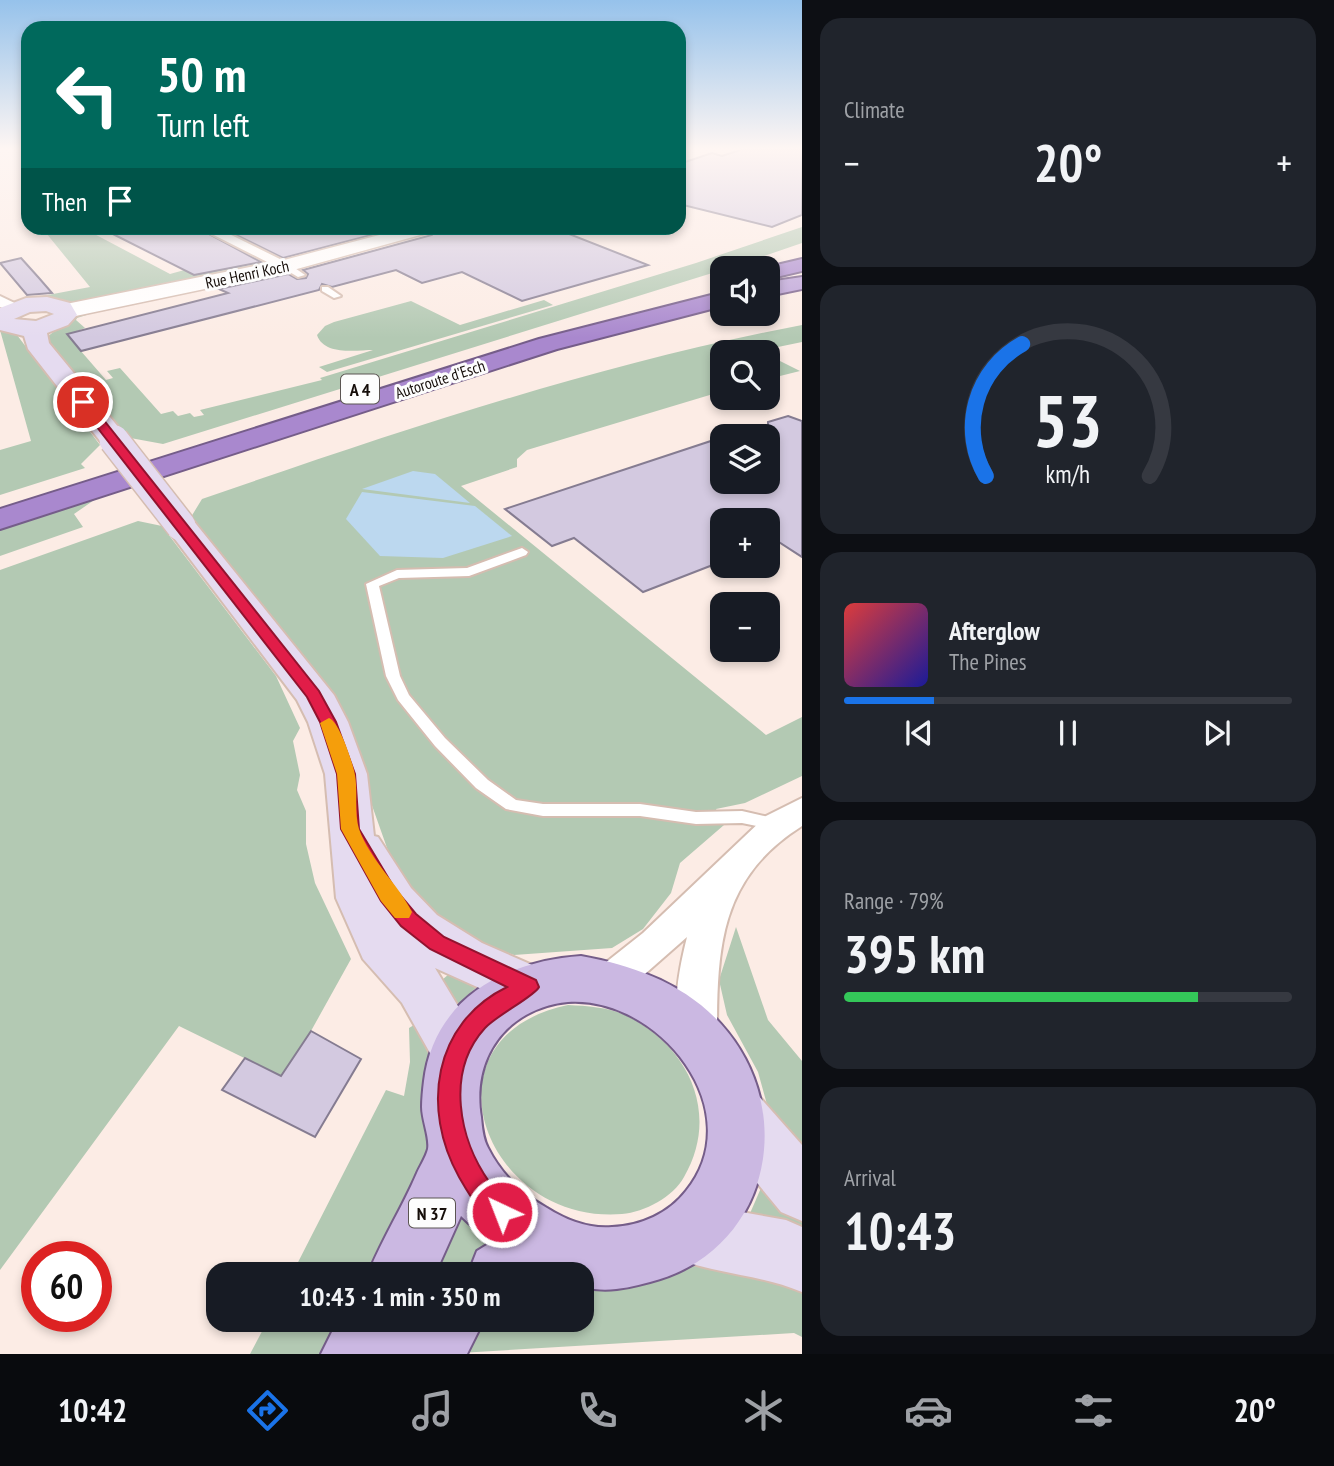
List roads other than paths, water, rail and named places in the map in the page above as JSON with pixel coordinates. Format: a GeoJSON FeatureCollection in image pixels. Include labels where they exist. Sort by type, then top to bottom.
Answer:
{"type":"FeatureCollection","features":[{"type":"Feature","properties":{"kind":"highway"},"geometry":{"type":"LineString","coordinates":[[780,271],[802,265]]}},
{"type":"Feature","properties":{"kind":"highway"},"geometry":{"type":"LineString","coordinates":[[780,274],[802,271]]}},
{"type":"Feature","properties":{"kind":"highway"},"geometry":{"type":"LineString","coordinates":[[780,288],[802,283]]}},
{"type":"Feature","properties":{"kind":"highway"},"geometry":{"type":"LineString","coordinates":[[780,290],[802,288]]}},
{"type":"Feature","properties":{"kind":"highway","name":"Autoroute d'Esch"},"geometry":{"type":"LineString","coordinates":[[0,502],[550,330],[710,289]]}},
{"type":"Feature","properties":{"kind":"highway","name":"Autoroute d'Esch"},"geometry":{"type":"LineString","coordinates":[[0,519],[548,344],[710,302]]}},
{"type":"Feature","properties":{"kind":"main road"},"geometry":{"type":"LineString","coordinates":[[47,304],[66,311],[62,319],[55,323],[34,328],[14,328],[5,313],[47,304]]}},
{"type":"Feature","properties":{"kind":"main road"},"geometry":{"type":"LineString","coordinates":[[34,328],[37,344],[314,695],[328,722],[346,774],[350,829],[360,898],[381,944],[420,988],[458,1051]]}},
{"type":"Feature","properties":{"kind":"main road"},"geometry":{"type":"LineString","coordinates":[[350,829],[388,895],[408,920],[437,943],[528,987]]}},
{"type":"Feature","properties":{"kind":"main road"},"geometry":{"type":"LineString","coordinates":[[581,979],[608,983],[640,995],[670,1012],[697,1036],[722,1072],[736,1113],[737,1158],[722,1200],[692,1234],[656,1252],[613,1259],[569,1252],[521,1229],[482,1194],[457,1150],[449,1115],[449,1082],[458,1051],[475,1023],[499,1001],[528,987],[581,979]]}},
{"type":"Feature","properties":{"kind":"main road"},"geometry":{"type":"LineString","coordinates":[[736,1113],[802,1191]]}},
{"type":"Feature","properties":{"kind":"main road","name":"N 37"},"geometry":{"type":"LineString","coordinates":[[407,1262],[424,1231],[457,1150]]}},
{"type":"Feature","properties":{"kind":"main road"},"geometry":{"type":"LineString","coordinates":[[692,1234],[786,1252],[802,1260]]}},
{"type":"Feature","properties":{"kind":"main road"},"geometry":{"type":"LineString","coordinates":[[522,1262],[569,1252]]}},
{"type":"Feature","properties":{"kind":"main road"},"geometry":{"type":"LineString","coordinates":[[355,1354],[368,1332]]}},
{"type":"Feature","properties":{"kind":"main road"},"geometry":{"type":"LineString","coordinates":[[425,1354],[442,1332]]}},
{"type":"Feature","properties":{"kind":"street"},"geometry":{"type":"LineString","coordinates":[[221,235],[294,270]]}},
{"type":"Feature","properties":{"kind":"street","name":"Rue Henri Koch"},"geometry":{"type":"LineString","coordinates":[[66,311],[294,270],[403,235]]}},
{"type":"Feature","properties":{"kind":"street"},"geometry":{"type":"LineString","coordinates":[[608,983],[656,944],[790,817]]}},
{"type":"Feature","properties":{"kind":"street"},"geometry":{"type":"LineString","coordinates":[[697,1036],[699,955],[712,908],[735,868]]}},
{"type":"Feature","properties":{"kind":"lane"},"geometry":{"type":"LineString","coordinates":[[324,289],[337,296]]}},
{"type":"Feature","properties":{"kind":"lane"},"geometry":{"type":"LineString","coordinates":[[522,552],[468,572],[397,573],[372,584],[393,676],[412,709],[482,784],[512,805],[543,810],[640,810],[696,818],[790,817]]}},
{"type":"Feature","properties":{"kind":"water"},"geometry":{"type":"Polygon","coordinates":[[[413,471],[435,474],[470,503],[362,489],[413,471]]]}},
{"type":"Feature","properties":{"kind":"water"},"geometry":{"type":"Polygon","coordinates":[[[362,492],[475,506],[512,536],[443,558],[380,556],[346,519],[362,492]]]}}]}
